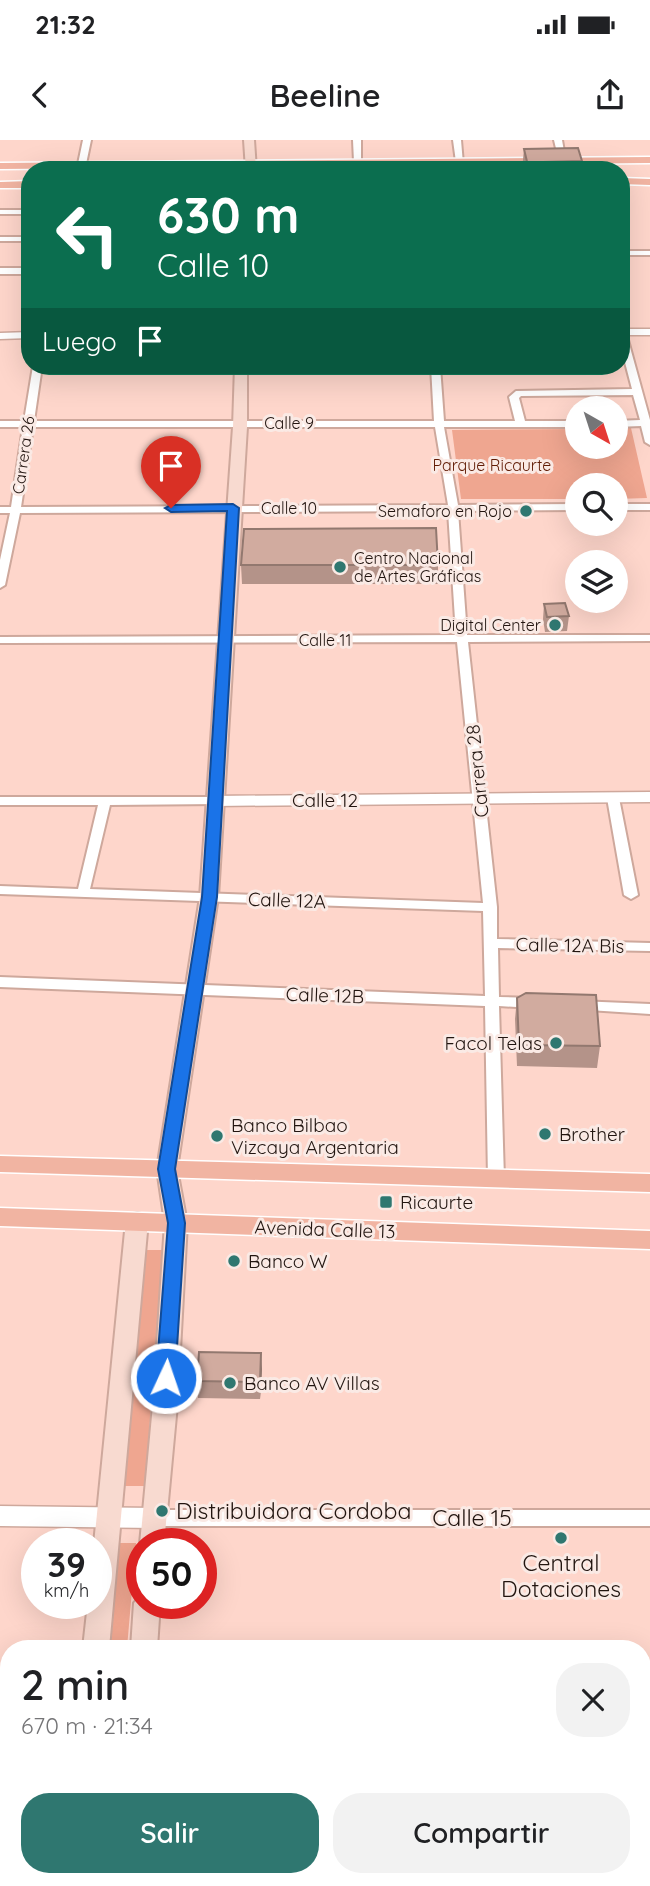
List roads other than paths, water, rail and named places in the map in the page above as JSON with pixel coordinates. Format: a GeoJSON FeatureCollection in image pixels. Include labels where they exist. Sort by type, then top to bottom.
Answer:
{"type":"FeatureCollection","features":[{"type":"Feature","properties":{"kind":"main road"},"geometry":{"type":"LineString","coordinates":[[249,140],[250,161]]}},
{"type":"Feature","properties":{"kind":"main road"},"geometry":{"type":"LineString","coordinates":[[253,161],[257,140]]}},
{"type":"Feature","properties":{"kind":"main road"},"geometry":{"type":"LineString","coordinates":[[623,161],[650,155]]}},
{"type":"Feature","properties":{"kind":"main road"},"geometry":{"type":"LineString","coordinates":[[563,161],[650,160]]}},
{"type":"Feature","properties":{"kind":"main road"},"geometry":{"type":"LineString","coordinates":[[0,166],[21,165]]}},
{"type":"Feature","properties":{"kind":"main road"},"geometry":{"type":"LineString","coordinates":[[630,182],[650,183]]}},
{"type":"Feature","properties":{"kind":"main road"},"geometry":{"type":"LineString","coordinates":[[0,185],[21,184]]}},
{"type":"Feature","properties":{"kind":"main road"},"geometry":{"type":"LineString","coordinates":[[153,1528],[176,1223],[167,1169],[209,897],[241,375]]}},
{"type":"Feature","properties":{"kind":"main road"},"geometry":{"type":"LineString","coordinates":[[0,1164],[650,1183]]}},
{"type":"Feature","properties":{"kind":"main road","name":"Avenida Calle 13"},"geometry":{"type":"LineString","coordinates":[[0,1217],[650,1240]]}},
{"type":"Feature","properties":{"kind":"main road"},"geometry":{"type":"LineString","coordinates":[[97,1640],[137,1222]]}},
{"type":"Feature","properties":{"kind":"main road"},"geometry":{"type":"LineString","coordinates":[[145,1640],[146,1619]]}},
{"type":"Feature","properties":{"kind":"street"},"geometry":{"type":"LineString","coordinates":[[83,161],[87,140]]}},
{"type":"Feature","properties":{"kind":"street"},"geometry":{"type":"LineString","coordinates":[[357,140],[358,161]]}},
{"type":"Feature","properties":{"kind":"street"},"geometry":{"type":"LineString","coordinates":[[457,140],[460,161]]}},
{"type":"Feature","properties":{"kind":"street"},"geometry":{"type":"LineString","coordinates":[[558,140],[563,161]]}},
{"type":"Feature","properties":{"kind":"street"},"geometry":{"type":"LineString","coordinates":[[0,212],[21,212]]}},
{"type":"Feature","properties":{"kind":"street"},"geometry":{"type":"LineString","coordinates":[[0,239],[21,239]]}},
{"type":"Feature","properties":{"kind":"street"},"geometry":{"type":"LineString","coordinates":[[630,253],[650,253]]}},
{"type":"Feature","properties":{"kind":"street"},"geometry":{"type":"LineString","coordinates":[[0,271],[21,271]]}},
{"type":"Feature","properties":{"kind":"street"},"geometry":{"type":"LineString","coordinates":[[630,331],[650,332]]}},
{"type":"Feature","properties":{"kind":"street"},"geometry":{"type":"LineString","coordinates":[[0,336],[21,335]]}},
{"type":"Feature","properties":{"kind":"street"},"geometry":{"type":"LineString","coordinates":[[630,362],[648,424],[650,442]]}},
{"type":"Feature","properties":{"kind":"street","name":"Carrera 26"},"geometry":{"type":"LineString","coordinates":[[0,586],[16,509],[35,375]]}},
{"type":"Feature","properties":{"kind":"street","name":"Carrera 28"},"geometry":{"type":"LineString","coordinates":[[436,375],[439,424],[453,507],[462,640],[490,907],[496,1179]]}},
{"type":"Feature","properties":{"kind":"street"},"geometry":{"type":"LineString","coordinates":[[521,424],[514,397],[519,393],[638,392]]}},
{"type":"Feature","properties":{"kind":"street","name":"Calle 9"},"geometry":{"type":"LineString","coordinates":[[0,424],[565,424]]}},
{"type":"Feature","properties":{"kind":"street"},"geometry":{"type":"LineString","coordinates":[[628,424],[648,424]]}},
{"type":"Feature","properties":{"kind":"street"},"geometry":{"type":"LineString","coordinates":[[628,507],[650,506]]}},
{"type":"Feature","properties":{"kind":"street","name":"Calle 10"},"geometry":{"type":"LineString","coordinates":[[0,510],[565,507]]}},
{"type":"Feature","properties":{"kind":"street","name":"Calle 11"},"geometry":{"type":"LineString","coordinates":[[0,640],[650,638]]}},
{"type":"Feature","properties":{"kind":"street","name":"Calle 12"},"geometry":{"type":"LineString","coordinates":[[0,801],[650,797]]}},
{"type":"Feature","properties":{"kind":"street"},"geometry":{"type":"LineString","coordinates":[[613,798],[631,895]]}},
{"type":"Feature","properties":{"kind":"street"},"geometry":{"type":"LineString","coordinates":[[83,893],[105,800]]}},
{"type":"Feature","properties":{"kind":"street","name":"Calle 12A"},"geometry":{"type":"LineString","coordinates":[[0,890],[490,907]]}},
{"type":"Feature","properties":{"kind":"street","name":"Calle 12A Bis"},"geometry":{"type":"LineString","coordinates":[[490,943],[650,947]]}},
{"type":"Feature","properties":{"kind":"street","name":"Calle 12B"},"geometry":{"type":"LineString","coordinates":[[0,982],[650,1009]]}},
{"type":"Feature","properties":{"kind":"street","name":"Calle 15"},"geometry":{"type":"LineString","coordinates":[[0,1516],[650,1518]]}},
{"type":"Feature","properties":{"kind":"place","name":"Semaforo en Rojo"},"geometry":{"type":"Point","coordinates":[526,511]}},
{"type":"Feature","properties":{"kind":"place","name":"Centro Nacional de Artes Gráficas"},"geometry":{"type":"Point","coordinates":[340,567]}},
{"type":"Feature","properties":{"kind":"place","name":"Digital Center"},"geometry":{"type":"Point","coordinates":[555,625]}},
{"type":"Feature","properties":{"kind":"place","name":"Facol Telas"},"geometry":{"type":"Point","coordinates":[556,1043]}},
{"type":"Feature","properties":{"kind":"place","name":"Brother"},"geometry":{"type":"Point","coordinates":[545,1134]}},
{"type":"Feature","properties":{"kind":"place","name":"Banco Bilbao Vizcaya Argentaria"},"geometry":{"type":"Point","coordinates":[217,1136]}},
{"type":"Feature","properties":{"kind":"place","name":"Ricaurte"},"geometry":{"type":"Point","coordinates":[386,1202]}},
{"type":"Feature","properties":{"kind":"place","name":"Banco W"},"geometry":{"type":"Point","coordinates":[234,1261]}},
{"type":"Feature","properties":{"kind":"place","name":"Banco AV Villas"},"geometry":{"type":"Point","coordinates":[230,1383]}},
{"type":"Feature","properties":{"kind":"place","name":"Distribuidora Cordoba"},"geometry":{"type":"Point","coordinates":[162,1511]}},
{"type":"Feature","properties":{"kind":"place","name":"Central Dotaciones"},"geometry":{"type":"Point","coordinates":[561,1538]}},
{"type":"Feature","properties":{"kind":"park label","name":"Parque Ricaurte"},"geometry":{"type":"Point","coordinates":[492,465]}}]}
